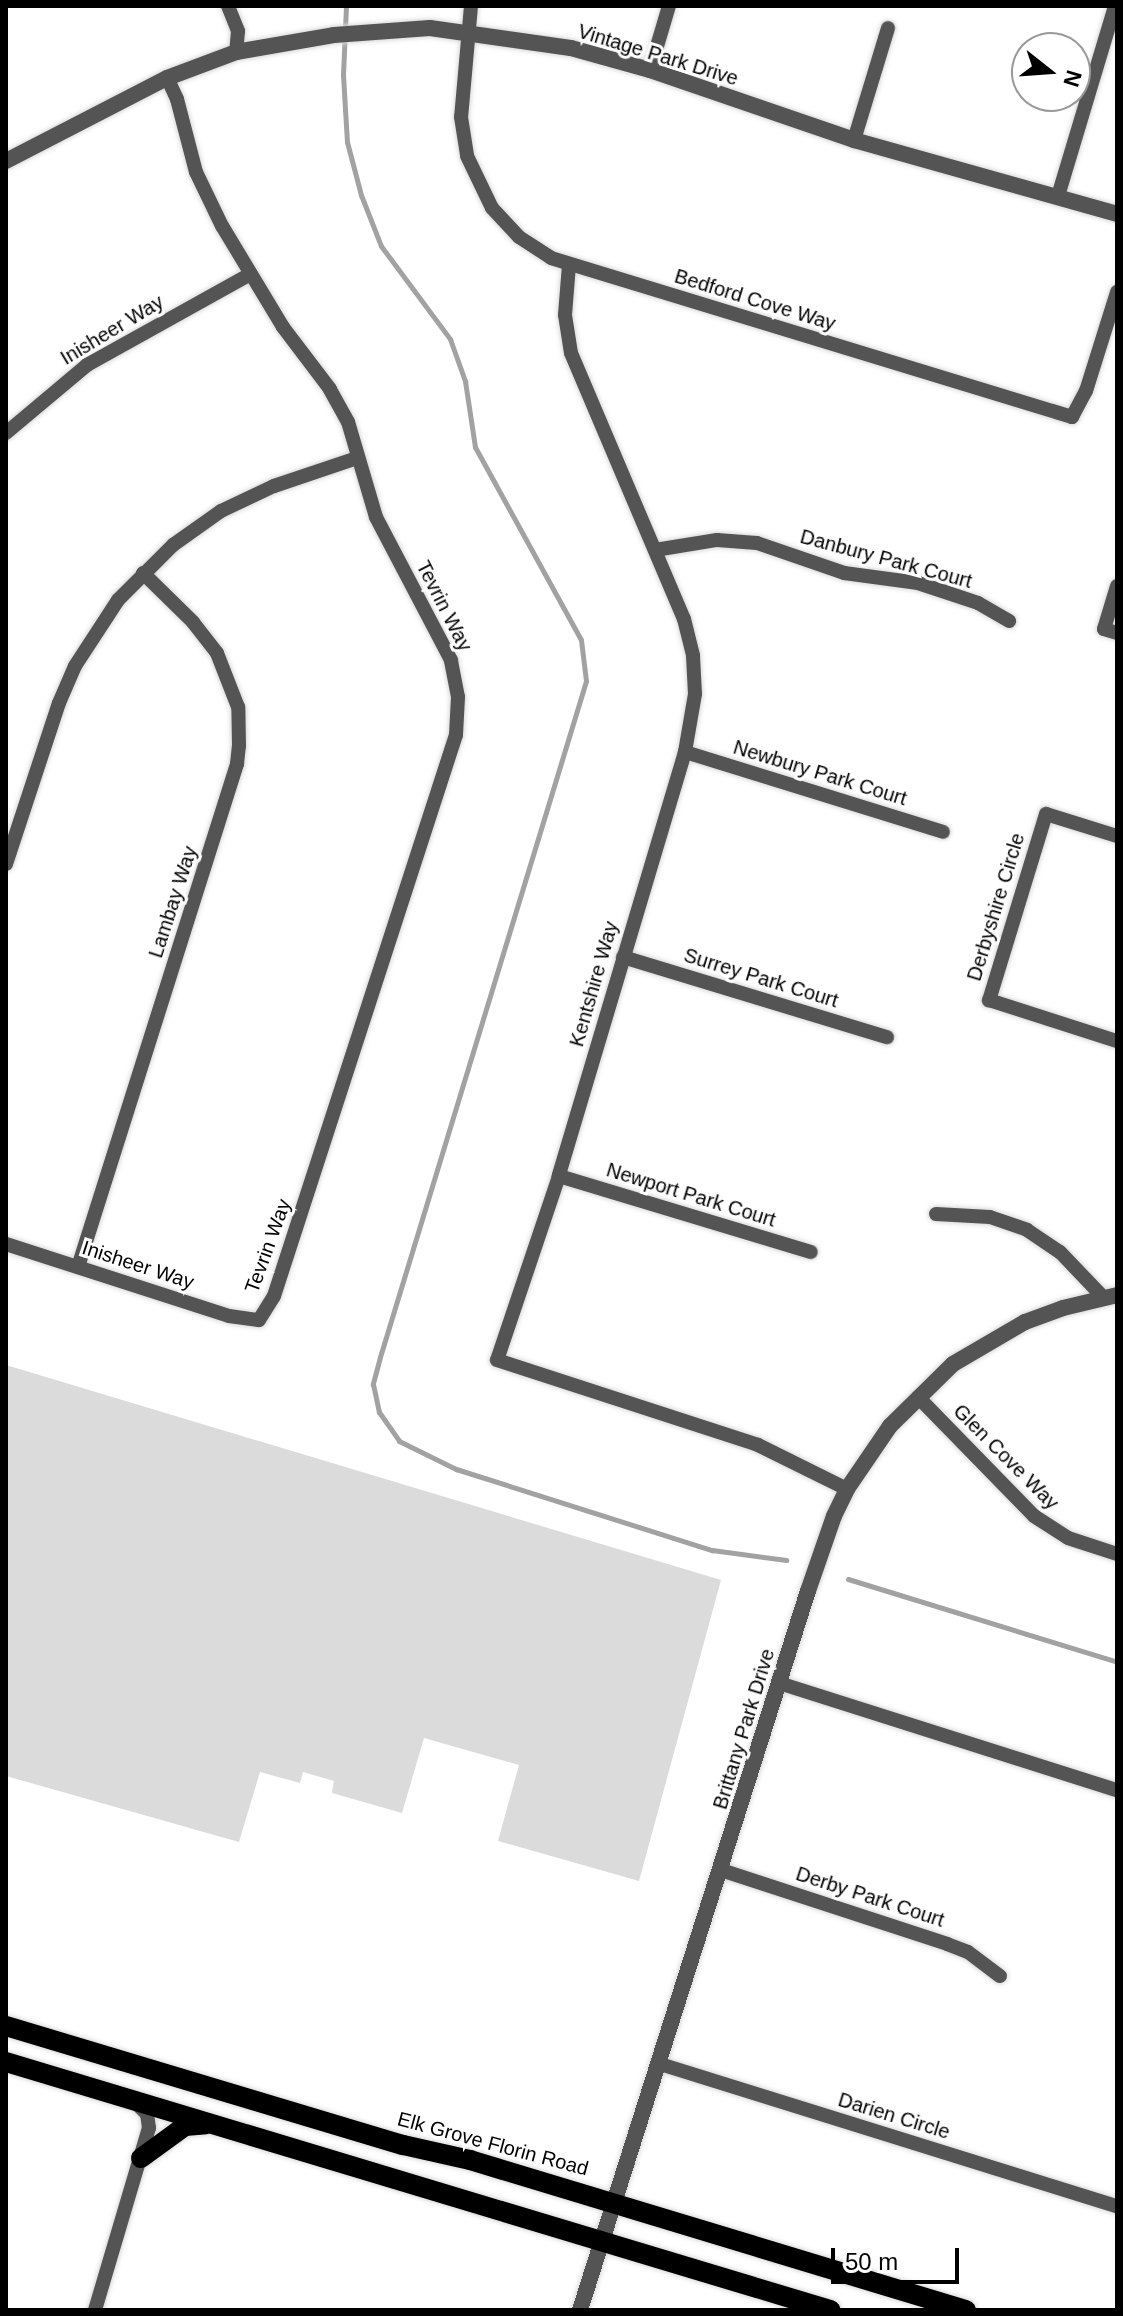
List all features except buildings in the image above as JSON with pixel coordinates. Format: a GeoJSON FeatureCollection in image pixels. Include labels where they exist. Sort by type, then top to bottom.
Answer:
{"type":"FeatureCollection","features":[{"type":"Feature","properties":{"kind":"main road","name":"Elk Grove Florin Road"},"geometry":{"type":"LineString","coordinates":[[6,2026],[403,2145],[470,2160],[966,2310]]}},
{"type":"Feature","properties":{"kind":"main road"},"geometry":{"type":"LineString","coordinates":[[6,2062],[830,2310]]}},
{"type":"Feature","properties":{"kind":"main road"},"geometry":{"type":"LineString","coordinates":[[141,2158],[185,2126],[213,2124]]}},
{"type":"Feature","properties":{"kind":"street"},"geometry":{"type":"LineString","coordinates":[[228,6],[238,31],[236,52]]}},
{"type":"Feature","properties":{"kind":"street","name":"Bedford Cove Way"},"geometry":{"type":"LineString","coordinates":[[471,6],[461,117],[473,174],[492,208],[519,237],[569,265],[1072,417],[1086,391],[1117,292]]}},
{"type":"Feature","properties":{"kind":"street"},"geometry":{"type":"LineString","coordinates":[[650,70],[669,6]]}},
{"type":"Feature","properties":{"kind":"street"},"geometry":{"type":"LineString","coordinates":[[1058,196],[1115,6]]}},
{"type":"Feature","properties":{"kind":"street","name":"Vintage Park Drive"},"geometry":{"type":"LineString","coordinates":[[6,161],[167,78],[236,52],[334,35],[430,28],[471,31],[571,48],[650,70],[854,140],[1117,214]]}},
{"type":"Feature","properties":{"kind":"street"},"geometry":{"type":"LineString","coordinates":[[854,140],[888,28]]}},
{"type":"Feature","properties":{"kind":"street","name":"Tevrin Way"},"geometry":{"type":"LineString","coordinates":[[167,78],[177,99],[196,172],[249,275],[335,397],[348,422],[376,517],[451,660],[458,697],[456,735],[274,1296],[259,1320]]}},
{"type":"Feature","properties":{"kind":"street","name":"Kentshire Way"},"geometry":{"type":"LineString","coordinates":[[569,265],[565,315],[571,353],[684,619],[693,656],[694,713],[559,1176],[497,1360],[758,1445],[847,1489]]}},
{"type":"Feature","properties":{"kind":"street","name":"Inisheer Way"},"geometry":{"type":"LineString","coordinates":[[6,433],[87,365],[249,275]]}},
{"type":"Feature","properties":{"kind":"street"},"geometry":{"type":"LineString","coordinates":[[6,864],[52,721],[75,666],[94,633],[143,573],[173,545],[221,511],[274,486],[357,458]]}},
{"type":"Feature","properties":{"kind":"street","name":"Danbury Park Court"},"geometry":{"type":"LineString","coordinates":[[655,550],[717,540],[757,543],[844,573],[918,583],[978,603],[1009,621]]}},
{"type":"Feature","properties":{"kind":"street","name":"Lambay Way"},"geometry":{"type":"LineString","coordinates":[[78,1267],[237,764],[239,746],[238,707],[217,653],[193,622],[143,573]]}},
{"type":"Feature","properties":{"kind":"street"},"geometry":{"type":"LineString","coordinates":[[1117,586],[1104,629],[1117,633]]}},
{"type":"Feature","properties":{"kind":"street","name":"Newbury Park Court"},"geometry":{"type":"LineString","coordinates":[[685,752],[943,832]]}},
{"type":"Feature","properties":{"kind":"street","name":"Derbyshire Circle"},"geometry":{"type":"LineString","coordinates":[[1117,836],[1046,814],[989,1000],[1117,1041]]}},
{"type":"Feature","properties":{"kind":"street","name":"Surrey Park Court"},"geometry":{"type":"LineString","coordinates":[[623,957],[887,1037]]}},
{"type":"Feature","properties":{"kind":"street","name":"Newport Park Court"},"geometry":{"type":"LineString","coordinates":[[559,1176],[811,1252]]}},
{"type":"Feature","properties":{"kind":"street"},"geometry":{"type":"LineString","coordinates":[[936,1214],[990,1217],[1027,1230],[1060,1252],[1110,1296]]}},
{"type":"Feature","properties":{"kind":"street","name":"Inisheer Way"},"geometry":{"type":"LineString","coordinates":[[6,1244],[229,1316],[259,1320]]}},
{"type":"Feature","properties":{"kind":"street","name":"Brittany Park Drive"},"geometry":{"type":"LineString","coordinates":[[580,2310],[825,1540],[847,1489],[877,1442],[953,1364],[1025,1322],[1110,1296]]}},
{"type":"Feature","properties":{"kind":"street","name":"Glen Cove Way"},"geometry":{"type":"LineString","coordinates":[[918,1397],[1034,1516],[1068,1538],[1117,1554]]}},
{"type":"Feature","properties":{"kind":"street"},"geometry":{"type":"LineString","coordinates":[[779,1683],[1117,1790]]}},
{"type":"Feature","properties":{"kind":"street","name":"Derby Park Court"},"geometry":{"type":"LineString","coordinates":[[721,1870],[947,1944],[968,1952],[1000,1976]]}},
{"type":"Feature","properties":{"kind":"street","name":"Darien Circle"},"geometry":{"type":"LineString","coordinates":[[660,2064],[1117,2206]]}},
{"type":"Feature","properties":{"kind":"street"},"geometry":{"type":"LineString","coordinates":[[95,2310],[149,2128],[147,2114],[135,2101]]}},
{"type":"Feature","properties":{"kind":"shaded area"},"geometry":{"type":"Polygon","coordinates":[[[6,1365],[721,1580],[639,1881],[498,1841],[519,1765],[424,1738],[402,1813],[332,1793],[334,1781],[303,1772],[300,1783],[260,1772],[239,1842],[6,1776],[6,1365]]]}},
{"type":"Feature","properties":{"kind":"waterway"},"geometry":{"type":"LineString","coordinates":[[346,6],[343,75],[347,142],[361,195],[381,246],[450,339],[465,381],[475,447],[581,640],[586,681],[380,1357],[373,1384],[379,1412],[399,1441],[456,1469],[712,1550],[786,1560]]}},
{"type":"Feature","properties":{"kind":"waterway"},"geometry":{"type":"LineString","coordinates":[[848,1579],[1117,1662]]}}]}
